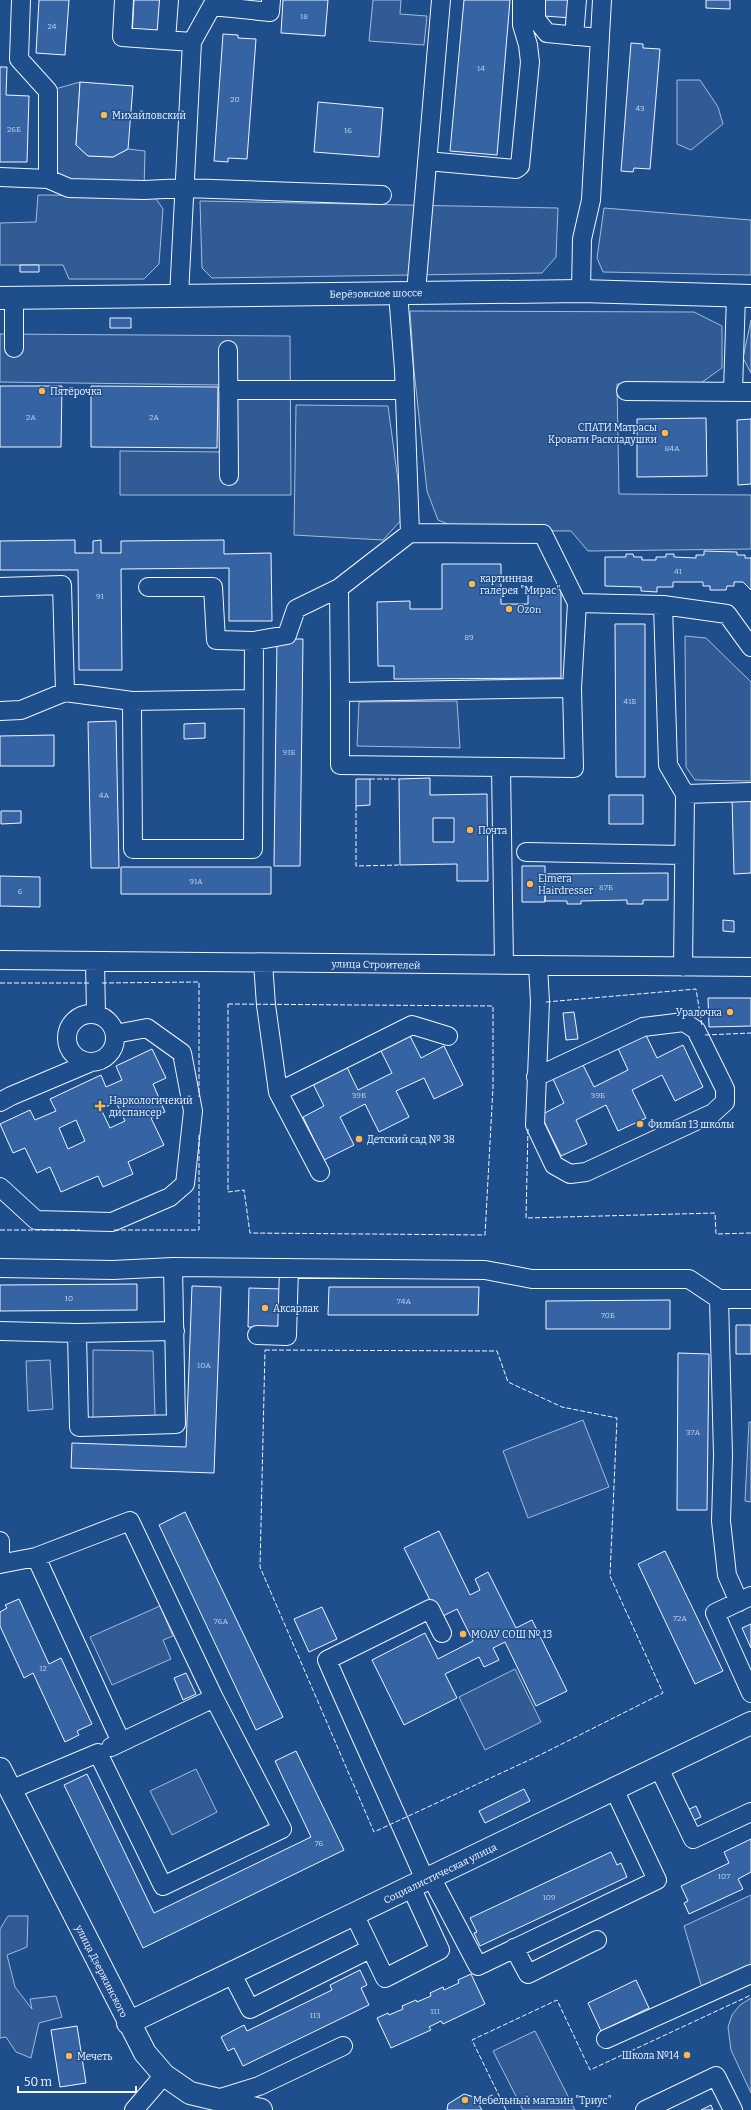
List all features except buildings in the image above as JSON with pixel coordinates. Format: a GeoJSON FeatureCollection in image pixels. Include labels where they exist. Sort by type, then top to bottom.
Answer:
{"type":"FeatureCollection","features":[{"type":"Feature","properties":{"kind":"main road","name":"Берёзовское шоссе"},"geometry":{"type":"LineString","coordinates":[[7,298],[580,291],[744,295]]}},
{"type":"Feature","properties":{"kind":"main road","name":"Социалистическая улица"},"geometry":{"type":"LineString","coordinates":[[128,2024],[751,1723]]}},
{"type":"Feature","properties":{"kind":"main road","name":"улица Дзержинского"},"geometry":{"type":"LineString","coordinates":[[0,1769],[128,2024],[145,2053],[164,2075],[190,2093],[261,2110]]}},
{"type":"Feature","properties":{"kind":"street"},"geometry":{"type":"LineString","coordinates":[[20,0],[19,59],[48,91],[48,179]]}},
{"type":"Feature","properties":{"kind":"street"},"geometry":{"type":"LineString","coordinates":[[124,0],[122,37],[192,42]]}},
{"type":"Feature","properties":{"kind":"street"},"geometry":{"type":"LineString","coordinates":[[166,40],[169,0]]}},
{"type":"Feature","properties":{"kind":"street"},"geometry":{"type":"LineString","coordinates":[[179,296],[192,42],[212,3],[270,12],[271,0]]}},
{"type":"Feature","properties":{"kind":"street"},"geometry":{"type":"LineString","coordinates":[[410,534],[404,390],[407,293],[427,161],[441,0]]}},
{"type":"Feature","properties":{"kind":"street"},"geometry":{"type":"LineString","coordinates":[[427,161],[516,169],[520,166],[530,62],[528,45],[522,25],[522,0]]}},
{"type":"Feature","properties":{"kind":"street"},"geometry":{"type":"LineString","coordinates":[[536,0],[536,19],[547,33],[599,38]]}},
{"type":"Feature","properties":{"kind":"street"},"geometry":{"type":"LineString","coordinates":[[574,36],[577,0]]}},
{"type":"Feature","properties":{"kind":"street"},"geometry":{"type":"LineString","coordinates":[[580,291],[582,239],[591,200],[602,0]]}},
{"type":"Feature","properties":{"kind":"street"},"geometry":{"type":"LineString","coordinates":[[0,177],[48,179],[69,188],[144,190],[185,188],[382,195]]}},
{"type":"Feature","properties":{"kind":"street"},"geometry":{"type":"LineString","coordinates":[[733,392],[744,295]]}},
{"type":"Feature","properties":{"kind":"street"},"geometry":{"type":"LineString","coordinates":[[7,298],[14,348]]}},
{"type":"Feature","properties":{"kind":"street"},"geometry":{"type":"LineString","coordinates":[[228,350],[229,476]]}},
{"type":"Feature","properties":{"kind":"street"},"geometry":{"type":"LineString","coordinates":[[228,390],[404,390]]}},
{"type":"Feature","properties":{"kind":"street"},"geometry":{"type":"LineString","coordinates":[[626,391],[751,392]]}},
{"type":"Feature","properties":{"kind":"street"},"geometry":{"type":"LineString","coordinates":[[148,587],[213,587],[216,640],[254,641],[286,635],[296,609],[339,588],[410,534],[543,534],[576,603],[572,688],[574,768],[340,765],[339,588]]}},
{"type":"Feature","properties":{"kind":"street"},"geometry":{"type":"LineString","coordinates":[[0,587],[62,585],[65,692]]}},
{"type":"Feature","properties":{"kind":"street"},"geometry":{"type":"LineString","coordinates":[[576,603],[663,605],[727,614],[751,647]]}},
{"type":"Feature","properties":{"kind":"street"},"geometry":{"type":"LineString","coordinates":[[663,605],[668,765],[685,794],[683,967]]}},
{"type":"Feature","properties":{"kind":"street"},"geometry":{"type":"LineString","coordinates":[[132,701],[133,849],[254,850],[254,641]]}},
{"type":"Feature","properties":{"kind":"street"},"geometry":{"type":"LineString","coordinates":[[340,692],[572,688]]}},
{"type":"Feature","properties":{"kind":"street"},"geometry":{"type":"LineString","coordinates":[[0,711],[21,710],[65,692],[132,701],[254,699]]}},
{"type":"Feature","properties":{"kind":"street"},"geometry":{"type":"LineString","coordinates":[[501,767],[504,965]]}},
{"type":"Feature","properties":{"kind":"street"},"geometry":{"type":"LineString","coordinates":[[685,794],[751,792]]}},
{"type":"Feature","properties":{"kind":"street"},"geometry":{"type":"LineString","coordinates":[[526,852],[684,854]]}},
{"type":"Feature","properties":{"kind":"street","name":"улица Строителей"},"geometry":{"type":"LineString","coordinates":[[0,960],[751,967]]}},
{"type":"Feature","properties":{"kind":"street"},"geometry":{"type":"LineString","coordinates":[[95,961],[96,1014]]}},
{"type":"Feature","properties":{"kind":"street"},"geometry":{"type":"LineString","coordinates":[[263,963],[266,1005],[278,1092],[320,1172]]}},
{"type":"Feature","properties":{"kind":"street"},"geometry":{"type":"LineString","coordinates":[[536,1077],[643,1027],[684,1022],[696,1030],[725,1089],[725,1102],[713,1113],[586,1172],[570,1174],[554,1165],[535,1125],[536,1077],[540,1002],[538,965]]}},
{"type":"Feature","properties":{"kind":"street"},"geometry":{"type":"LineString","coordinates":[[0,1102],[89,1063],[103,1060],[113,1049],[115,1034],[109,1021],[96,1014],[80,1015],[69,1026],[66,1042],[74,1056],[89,1063]]}},
{"type":"Feature","properties":{"kind":"street"},"geometry":{"type":"LineString","coordinates":[[278,1092],[412,1025],[448,1036]]}},
{"type":"Feature","properties":{"kind":"street"},"geometry":{"type":"LineString","coordinates":[[0,1187],[36,1220],[112,1222],[170,1196],[185,1184],[193,1111],[182,1053],[147,1028],[115,1034]]}},
{"type":"Feature","properties":{"kind":"street"},"geometry":{"type":"LineString","coordinates":[[77,1333],[79,1427],[176,1424],[173,1267]]}},
{"type":"Feature","properties":{"kind":"street"},"geometry":{"type":"LineString","coordinates":[[0,1268],[113,1270],[173,1267],[485,1270],[532,1278],[689,1279],[719,1299],[751,1299]]}},
{"type":"Feature","properties":{"kind":"street"},"geometry":{"type":"LineString","coordinates":[[257,1336],[287,1336],[290,1268]]}},
{"type":"Feature","properties":{"kind":"street"},"geometry":{"type":"LineString","coordinates":[[719,1299],[722,1431],[722,1521],[727,1575],[745,1599],[715,1613],[751,1693]]}},
{"type":"Feature","properties":{"kind":"street"},"geometry":{"type":"LineString","coordinates":[[0,1331],[77,1333],[174,1331]]}},
{"type":"Feature","properties":{"kind":"street"},"geometry":{"type":"LineString","coordinates":[[0,1541],[0,1564],[36,1556],[130,1521],[214,1698],[282,1829],[163,1886],[98,1753]]}},
{"type":"Feature","properties":{"kind":"street"},"geometry":{"type":"LineString","coordinates":[[36,1556],[121,1742]]}},
{"type":"Feature","properties":{"kind":"street"},"geometry":{"type":"LineString","coordinates":[[354,1914],[385,1978],[440,1950],[422,1882],[400,1820],[326,1660],[430,1609],[442,1632]]}},
{"type":"Feature","properties":{"kind":"street"},"geometry":{"type":"LineString","coordinates":[[10,1790],[98,1753],[214,1698]]}},
{"type":"Feature","properties":{"kind":"street"},"geometry":{"type":"LineString","coordinates":[[659,1768],[693,1839],[751,1812]]}},
{"type":"Feature","properties":{"kind":"street"},"geometry":{"type":"LineString","coordinates":[[422,1882],[478,1966],[657,1880],[614,1789]]}},
{"type":"Feature","properties":{"kind":"street"},"geometry":{"type":"LineString","coordinates":[[514,1948],[528,1974],[597,1940]]}},
{"type":"Feature","properties":{"kind":"street"},"geometry":{"type":"LineString","coordinates":[[232,1974],[250,2009],[370,1949]]}},
{"type":"Feature","properties":{"kind":"street"},"geometry":{"type":"LineString","coordinates":[[606,2039],[751,1974]]}},
{"type":"Feature","properties":{"kind":"street"},"geometry":{"type":"LineString","coordinates":[[217,2099],[259,2086],[343,2046]]}},
{"type":"Feature","properties":{"kind":"street"},"geometry":{"type":"LineString","coordinates":[[134,2110],[164,2075]]}},
{"type":"Feature","properties":{"kind":"street"},"geometry":{"type":"LineString","coordinates":[[645,2110],[716,2076],[733,2110]]}},
{"type":"Feature","properties":{"kind":"shaded area"},"geometry":{"type":"Polygon","coordinates":[[[373,0],[401,0],[400,14],[427,16],[424,45],[369,41],[373,0]]]}},
{"type":"Feature","properties":{"kind":"shaded area"},"geometry":{"type":"Polygon","coordinates":[[[677,80],[700,80],[718,107],[723,124],[691,150],[677,144],[677,80]]]}},
{"type":"Feature","properties":{"kind":"shaded area"},"geometry":{"type":"Polygon","coordinates":[[[80,82],[76,145],[88,156],[113,157],[128,149],[145,151],[144,190],[48,179],[48,91],[80,82]]]}},
{"type":"Feature","properties":{"kind":"shaded area"},"geometry":{"type":"Polygon","coordinates":[[[38,195],[154,196],[163,209],[159,264],[144,279],[69,279],[63,265],[0,265],[0,223],[36,222],[38,195]]]}},
{"type":"Feature","properties":{"kind":"shaded area"},"geometry":{"type":"Polygon","coordinates":[[[200,201],[558,208],[556,257],[542,273],[212,278],[202,268],[200,201]]]}},
{"type":"Feature","properties":{"kind":"shaded area"},"geometry":{"type":"Polygon","coordinates":[[[604,208],[751,220],[751,275],[603,272],[597,258],[604,208]]]}},
{"type":"Feature","properties":{"kind":"shaded area"},"geometry":{"type":"Polygon","coordinates":[[[410,311],[694,312],[722,326],[722,368],[698,385],[617,384],[619,494],[751,495],[751,549],[588,551],[571,531],[463,530],[438,520],[427,491],[414,370],[410,311]]]}},
{"type":"Feature","properties":{"kind":"shaded area"},"geometry":{"type":"Polygon","coordinates":[[[751,320],[751,373],[743,358],[751,320]]]}},
{"type":"Feature","properties":{"kind":"shaded area"},"geometry":{"type":"Polygon","coordinates":[[[0,334],[290,336],[291,495],[120,495],[120,451],[223,452],[223,385],[0,382],[0,334]]]}},
{"type":"Feature","properties":{"kind":"shaded area"},"geometry":{"type":"Polygon","coordinates":[[[296,405],[388,406],[403,518],[383,540],[294,535],[296,405]]]}},
{"type":"Feature","properties":{"kind":"shaded area"},"geometry":{"type":"Polygon","coordinates":[[[685,636],[706,638],[751,682],[751,781],[695,780],[686,767],[685,636]]]}},
{"type":"Feature","properties":{"kind":"shaded area"},"geometry":{"type":"Polygon","coordinates":[[[457,701],[460,748],[357,746],[359,702],[457,701]]]}},
{"type":"Feature","properties":{"kind":"shaded area"},"geometry":{"type":"Polygon","coordinates":[[[93,1350],[153,1351],[155,1416],[93,1418],[93,1350]]]}},
{"type":"Feature","properties":{"kind":"shaded area"},"geometry":{"type":"Polygon","coordinates":[[[50,1360],[53,1409],[28,1411],[26,1361],[50,1360]]]}},
{"type":"Feature","properties":{"kind":"shaded area"},"geometry":{"type":"Polygon","coordinates":[[[583,1420],[609,1487],[528,1518],[503,1451],[583,1420]]]}},
{"type":"Feature","properties":{"kind":"shaded area"},"geometry":{"type":"Polygon","coordinates":[[[749,1422],[751,1422],[751,1502],[745,1501],[749,1422]]]}},
{"type":"Feature","properties":{"kind":"shaded area"},"geometry":{"type":"Polygon","coordinates":[[[160,1606],[173,1636],[163,1640],[171,1659],[112,1685],[90,1637],[160,1606]]]}},
{"type":"Feature","properties":{"kind":"shaded area"},"geometry":{"type":"Polygon","coordinates":[[[515,1669],[541,1722],[485,1750],[459,1697],[515,1669]]]}},
{"type":"Feature","properties":{"kind":"shaded area"},"geometry":{"type":"Polygon","coordinates":[[[196,1769],[217,1812],[172,1835],[150,1791],[196,1769]]]}},
{"type":"Feature","properties":{"kind":"shaded area"},"geometry":{"type":"Polygon","coordinates":[[[751,1895],[751,1965],[702,1988],[684,1926],[751,1895]]]}},
{"type":"Feature","properties":{"kind":"shaded area"},"geometry":{"type":"Polygon","coordinates":[[[8,1916],[28,1916],[27,1947],[7,1955],[15,1987],[32,2009],[30,1999],[56,1996],[62,2017],[39,2023],[31,2058],[16,2052],[6,2037],[0,2038],[0,1929],[8,1916]]]}},
{"type":"Feature","properties":{"kind":"shaded area"},"geometry":{"type":"Polygon","coordinates":[[[751,1998],[751,2093],[731,2050],[728,2027],[732,2015],[740,2005],[751,1998]]]}},
{"type":"Feature","properties":{"kind":"shaded area"},"geometry":{"type":"Polygon","coordinates":[[[535,2031],[575,2110],[523,2110],[493,2051],[535,2031]]]}},
{"type":"Feature","properties":{"kind":"fence"},"geometry":{"type":"LineString","coordinates":[[370,779],[399,779]]}},
{"type":"Feature","properties":{"kind":"fence"},"geometry":{"type":"LineString","coordinates":[[356,806],[356,866],[400,865]]}},
{"type":"Feature","properties":{"kind":"fence"},"geometry":{"type":"LineString","coordinates":[[102,983],[199,982],[199,1097]]}},
{"type":"Feature","properties":{"kind":"fence"},"geometry":{"type":"LineString","coordinates":[[0,983],[90,983]]}},
{"type":"Feature","properties":{"kind":"fence"},"geometry":{"type":"LineString","coordinates":[[546,1002],[696,989],[702,1026]]}},
{"type":"Feature","properties":{"kind":"fence"},"geometry":{"type":"LineString","coordinates":[[228,1004],[493,1006],[493,1087],[485,1235],[250,1233],[244,1190],[228,1192],[228,1004]]}},
{"type":"Feature","properties":{"kind":"fence"},"geometry":{"type":"LineString","coordinates":[[705,1035],[751,1033]]}},
{"type":"Feature","properties":{"kind":"fence"},"geometry":{"type":"LineString","coordinates":[[528,1129],[526,1218],[715,1213],[716,1234],[751,1233]]}},
{"type":"Feature","properties":{"kind":"fence"},"geometry":{"type":"LineString","coordinates":[[114,1230],[199,1230],[199,1135]]}},
{"type":"Feature","properties":{"kind":"fence"},"geometry":{"type":"LineString","coordinates":[[0,1230],[80,1230]]}},
{"type":"Feature","properties":{"kind":"fence"},"geometry":{"type":"LineString","coordinates":[[265,1350],[497,1351],[508,1382],[562,1407],[617,1418],[610,1576],[663,1693],[540,1755],[374,1832],[260,1567],[265,1350]]}},
{"type":"Feature","properties":{"kind":"fence"},"geometry":{"type":"LineString","coordinates":[[506,2110],[472,2040],[557,2000],[590,2070],[751,1995]]}},
{"type":"Feature","properties":{"kind":"place","name":"Михайловский"},"geometry":{"type":"Point","coordinates":[104,115]}},
{"type":"Feature","properties":{"kind":"place","name":"Пятёрочка"},"geometry":{"type":"Point","coordinates":[42,391]}},
{"type":"Feature","properties":{"kind":"place","name":"СПАТИ Матрасы Кровати Раскладушки"},"geometry":{"type":"Point","coordinates":[665,433]}},
{"type":"Feature","properties":{"kind":"place","name":"картинная галерея \"Мирас\""},"geometry":{"type":"Point","coordinates":[472,584]}},
{"type":"Feature","properties":{"kind":"place","name":"Ozon"},"geometry":{"type":"Point","coordinates":[509,609]}},
{"type":"Feature","properties":{"kind":"place","name":"Почта"},"geometry":{"type":"Point","coordinates":[470,830]}},
{"type":"Feature","properties":{"kind":"place","name":"Elmera Hairdresser"},"geometry":{"type":"Point","coordinates":[530,884]}},
{"type":"Feature","properties":{"kind":"place","name":"Уралочка"},"geometry":{"type":"Point","coordinates":[730,1012]}},
{"type":"Feature","properties":{"kind":"place","name":"Наркологичекий диспансер"},"geometry":{"type":"Point","coordinates":[100,1106]}},
{"type":"Feature","properties":{"kind":"place","name":"Филиал 13 школы"},"geometry":{"type":"Point","coordinates":[640,1124]}},
{"type":"Feature","properties":{"kind":"place","name":"Детский сад № 38"},"geometry":{"type":"Point","coordinates":[359,1139]}},
{"type":"Feature","properties":{"kind":"place","name":"Аксарлак"},"geometry":{"type":"Point","coordinates":[265,1308]}},
{"type":"Feature","properties":{"kind":"place","name":"МОАУ СОШ № 13"},"geometry":{"type":"Point","coordinates":[463,1634]}},
{"type":"Feature","properties":{"kind":"place","name":"Школа №14"},"geometry":{"type":"Point","coordinates":[687,2055]}},
{"type":"Feature","properties":{"kind":"place","name":"Мечеть"},"geometry":{"type":"Point","coordinates":[69,2056]}},
{"type":"Feature","properties":{"kind":"place","name":"Мебельный магазин \"Триус\""},"geometry":{"type":"Point","coordinates":[465,2100]}}]}
